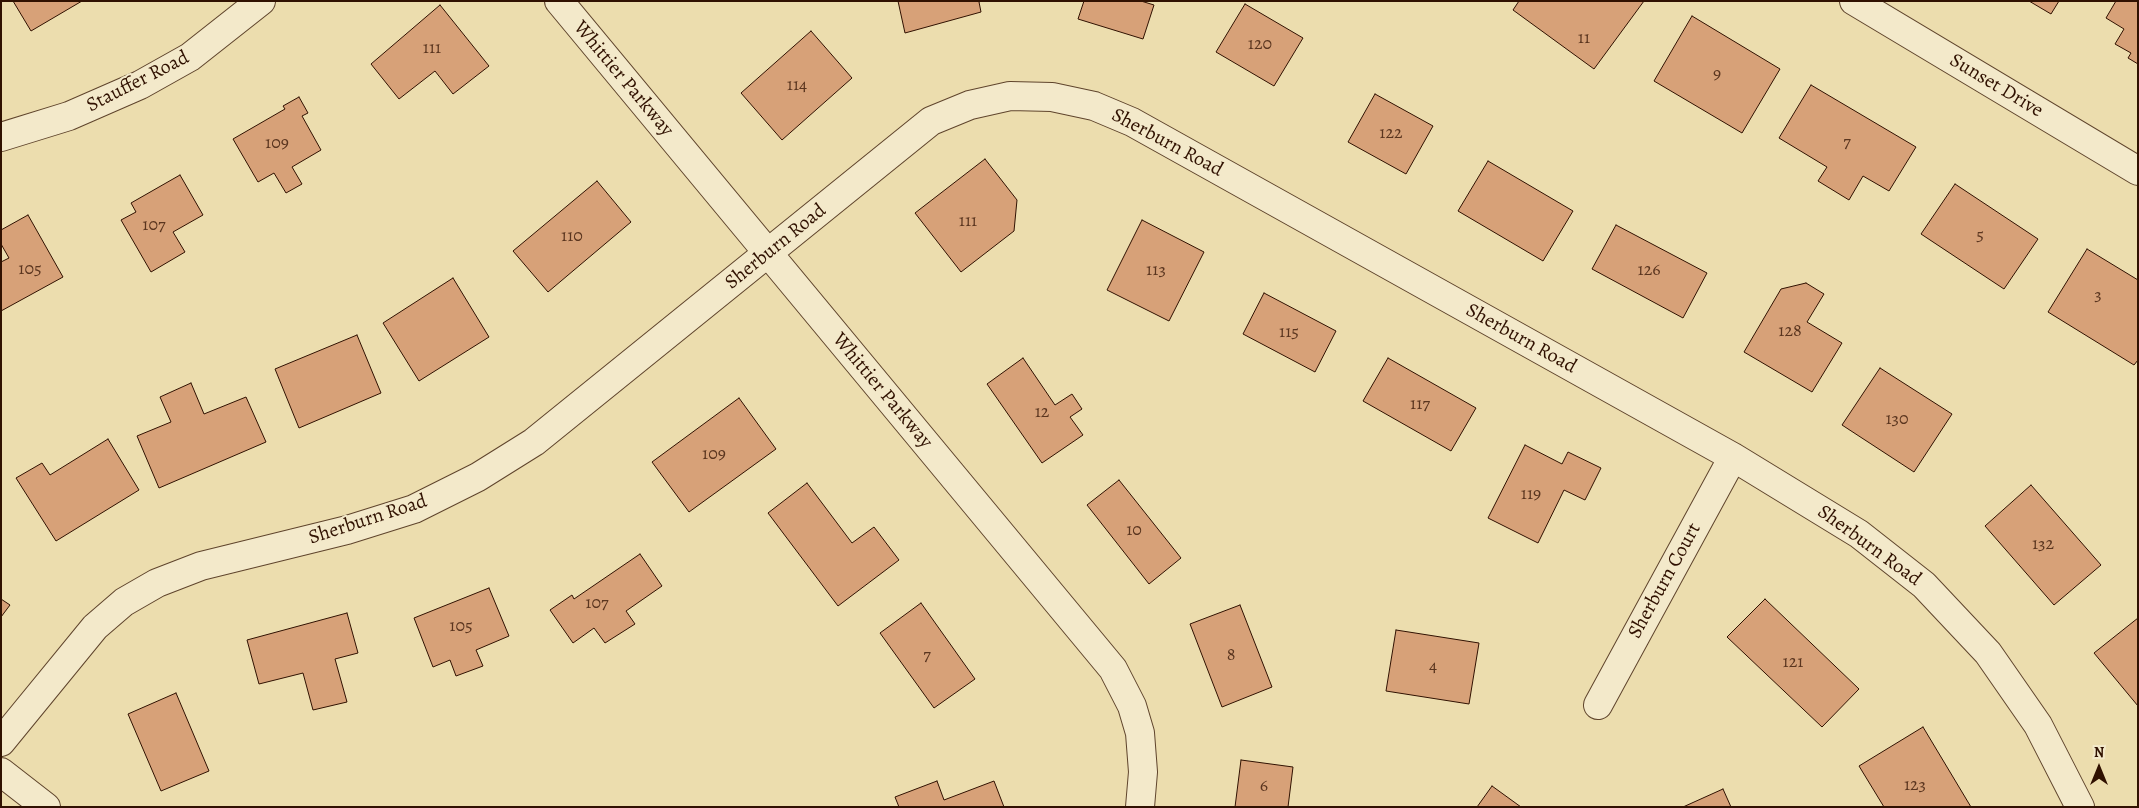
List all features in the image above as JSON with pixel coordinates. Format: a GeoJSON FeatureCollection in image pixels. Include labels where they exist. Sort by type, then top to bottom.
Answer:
{"type":"FeatureCollection","features":[{"type":"Feature","properties":{"kind":"street","name":"Stauffer Road"},"geometry":{"type":"LineString","coordinates":[[1,137],[69,116],[140,85],[190,57],[261,1]]}},
{"type":"Feature","properties":{"kind":"street","name":"Whittier Parkway"},"geometry":{"type":"LineString","coordinates":[[559,1],[1113,669],[1132,706],[1140,733],[1142,772],[1140,807]]}},
{"type":"Feature","properties":{"kind":"street","name":"Sunset Drive"},"geometry":{"type":"LineString","coordinates":[[1854,1],[2138,172]]}},
{"type":"Feature","properties":{"kind":"street","name":"Sherburn Road"},"geometry":{"type":"LineString","coordinates":[[1,742],[95,627],[124,602],[157,583],[201,566],[347,530],[414,509],[478,477],[534,442],[931,121],[970,105],[1010,96],[1052,97],[1094,106],[1132,122],[1732,457],[1859,534],[1924,585],[1988,653],[2038,725],[2080,807]]}},
{"type":"Feature","properties":{"kind":"street","name":"Sherburn Court"},"geometry":{"type":"LineString","coordinates":[[1598,705],[1732,457]]}},
{"type":"Feature","properties":{"kind":"street"},"geometry":{"type":"LineString","coordinates":[[1,772],[46,807]]}},
{"type":"Feature","properties":{"kind":"building"},"geometry":{"type":"Polygon","coordinates":[[[13,1],[82,1],[31,31],[13,1]]]}},
{"type":"Feature","properties":{"kind":"building"},"geometry":{"type":"Polygon","coordinates":[[[898,1],[981,1],[979,2],[981,12],[905,33],[898,1]]]}},
{"type":"Feature","properties":{"kind":"building"},"geometry":{"type":"Polygon","coordinates":[[[1084,1],[1141,1],[1154,5],[1143,39],[1078,19],[1084,1]]]}},
{"type":"Feature","properties":{"kind":"building"},"geometry":{"type":"Polygon","coordinates":[[[1519,1],[1644,1],[1594,69],[1513,10],[1519,1]]]}},
{"type":"Feature","properties":{"kind":"building"},"geometry":{"type":"Polygon","coordinates":[[[2029,1],[2059,1],[2051,14],[2029,1]]]}},
{"type":"Feature","properties":{"kind":"building"},"geometry":{"type":"Polygon","coordinates":[[[2116,1],[2138,1],[2138,64],[2128,58],[2131,53],[2115,44],[2124,29],[2106,18],[2116,1]]]}},
{"type":"Feature","properties":{"kind":"building"},"geometry":{"type":"Polygon","coordinates":[[[1245,4],[1303,38],[1274,86],[1216,52],[1245,4]]]}},
{"type":"Feature","properties":{"kind":"building"},"geometry":{"type":"Polygon","coordinates":[[[440,5],[489,66],[453,94],[435,71],[399,99],[371,64],[440,5]]]}},
{"type":"Feature","properties":{"kind":"building"},"geometry":{"type":"Polygon","coordinates":[[[1692,16],[1780,69],[1742,133],[1654,81],[1692,16]]]}},
{"type":"Feature","properties":{"kind":"building"},"geometry":{"type":"Polygon","coordinates":[[[811,31],[852,78],[782,140],[741,93],[811,31]]]}},
{"type":"Feature","properties":{"kind":"building"},"geometry":{"type":"Polygon","coordinates":[[[1811,85],[1916,147],[1889,191],[1863,176],[1849,200],[1818,181],[1827,167],[1779,138],[1811,85]]]}},
{"type":"Feature","properties":{"kind":"building"},"geometry":{"type":"Polygon","coordinates":[[[1375,94],[1433,126],[1406,174],[1348,142],[1375,94]]]}},
{"type":"Feature","properties":{"kind":"building"},"geometry":{"type":"Polygon","coordinates":[[[299,97],[308,113],[302,116],[321,150],[292,167],[302,184],[286,193],[274,173],[258,182],[233,139],[285,109],[283,106],[299,97]]]}},
{"type":"Feature","properties":{"kind":"building"},"geometry":{"type":"Polygon","coordinates":[[[985,159],[1017,200],[1014,231],[961,272],[915,213],[985,159]]]}},
{"type":"Feature","properties":{"kind":"building"},"geometry":{"type":"Polygon","coordinates":[[[1488,161],[1573,211],[1543,261],[1458,211],[1488,161]]]}},
{"type":"Feature","properties":{"kind":"building"},"geometry":{"type":"Polygon","coordinates":[[[180,175],[203,215],[173,232],[185,252],[151,272],[121,220],[136,212],[131,203],[180,175]]]}},
{"type":"Feature","properties":{"kind":"building"},"geometry":{"type":"Polygon","coordinates":[[[597,181],[631,222],[548,292],[513,251],[597,181]]]}},
{"type":"Feature","properties":{"kind":"building"},"geometry":{"type":"Polygon","coordinates":[[[1955,184],[2038,239],[2004,289],[1921,234],[1955,184]]]}},
{"type":"Feature","properties":{"kind":"building"},"geometry":{"type":"Polygon","coordinates":[[[28,215],[63,277],[1,311],[1,262],[9,258],[1,244],[1,230],[28,215]]]}},
{"type":"Feature","properties":{"kind":"building"},"geometry":{"type":"Polygon","coordinates":[[[1142,220],[1204,252],[1169,321],[1107,290],[1142,220]]]}},
{"type":"Feature","properties":{"kind":"building"},"geometry":{"type":"Polygon","coordinates":[[[1616,225],[1707,273],[1683,318],[1592,269],[1616,225]]]}},
{"type":"Feature","properties":{"kind":"building"},"geometry":{"type":"Polygon","coordinates":[[[2087,249],[2138,280],[2138,360],[2134,365],[2048,312],[2087,249]]]}},
{"type":"Feature","properties":{"kind":"building"},"geometry":{"type":"Polygon","coordinates":[[[453,278],[489,337],[419,381],[383,323],[453,278]]]}},
{"type":"Feature","properties":{"kind":"building"},"geometry":{"type":"Polygon","coordinates":[[[1806,283],[1824,294],[1807,322],[1842,343],[1812,392],[1744,352],[1781,289],[1806,283]]]}},
{"type":"Feature","properties":{"kind":"building"},"geometry":{"type":"Polygon","coordinates":[[[1264,293],[1336,331],[1315,372],[1243,334],[1264,293]]]}},
{"type":"Feature","properties":{"kind":"building"},"geometry":{"type":"Polygon","coordinates":[[[357,335],[381,393],[299,428],[275,369],[357,335]]]}},
{"type":"Feature","properties":{"kind":"building"},"geometry":{"type":"Polygon","coordinates":[[[1023,358],[1055,405],[1072,394],[1082,409],[1070,417],[1083,435],[1042,463],[987,384],[1023,358]]]}},
{"type":"Feature","properties":{"kind":"building"},"geometry":{"type":"Polygon","coordinates":[[[1388,358],[1476,408],[1451,451],[1363,401],[1388,358]]]}},
{"type":"Feature","properties":{"kind":"building"},"geometry":{"type":"Polygon","coordinates":[[[1880,368],[1952,414],[1914,472],[1842,425],[1880,368]]]}},
{"type":"Feature","properties":{"kind":"building"},"geometry":{"type":"Polygon","coordinates":[[[191,383],[204,414],[246,397],[266,442],[159,488],[137,436],[171,422],[160,397],[191,383]]]}},
{"type":"Feature","properties":{"kind":"building"},"geometry":{"type":"Polygon","coordinates":[[[739,398],[776,449],[689,512],[652,462],[739,398]]]}},
{"type":"Feature","properties":{"kind":"building"},"geometry":{"type":"Polygon","coordinates":[[[108,439],[139,490],[56,541],[16,478],[42,463],[50,475],[108,439]]]}},
{"type":"Feature","properties":{"kind":"building"},"geometry":{"type":"Polygon","coordinates":[[[1525,445],[1562,464],[1568,452],[1601,468],[1585,500],[1564,490],[1538,543],[1488,518],[1525,445]]]}},
{"type":"Feature","properties":{"kind":"building"},"geometry":{"type":"Polygon","coordinates":[[[1119,480],[1181,558],[1149,584],[1087,505],[1119,480]]]}},
{"type":"Feature","properties":{"kind":"building"},"geometry":{"type":"Polygon","coordinates":[[[807,483],[852,543],[874,527],[899,560],[838,606],[768,513],[807,483]]]}},
{"type":"Feature","properties":{"kind":"building"},"geometry":{"type":"Polygon","coordinates":[[[2031,485],[2101,565],[2054,605],[1985,526],[2031,485]]]}},
{"type":"Feature","properties":{"kind":"building"},"geometry":{"type":"Polygon","coordinates":[[[640,554],[662,586],[626,611],[635,624],[605,643],[594,628],[573,643],[550,610],[572,595],[574,599],[640,554]]]}},
{"type":"Feature","properties":{"kind":"building"},"geometry":{"type":"Polygon","coordinates":[[[489,588],[509,636],[476,650],[483,666],[456,676],[450,660],[433,667],[414,618],[489,588]]]}},
{"type":"Feature","properties":{"kind":"building"},"geometry":{"type":"Polygon","coordinates":[[[1,599],[10,605],[1,617],[1,599]]]}},
{"type":"Feature","properties":{"kind":"building"},"geometry":{"type":"Polygon","coordinates":[[[1765,599],[1859,689],[1822,727],[1727,637],[1765,599]]]}},
{"type":"Feature","properties":{"kind":"building"},"geometry":{"type":"Polygon","coordinates":[[[921,603],[975,679],[934,708],[880,633],[921,603]]]}},
{"type":"Feature","properties":{"kind":"building"},"geometry":{"type":"Polygon","coordinates":[[[1240,605],[1272,687],[1222,707],[1190,624],[1240,605]]]}},
{"type":"Feature","properties":{"kind":"building"},"geometry":{"type":"Polygon","coordinates":[[[347,613],[358,653],[335,659],[347,702],[313,710],[303,673],[259,684],[247,640],[347,613]]]}},
{"type":"Feature","properties":{"kind":"building"},"geometry":{"type":"Polygon","coordinates":[[[2138,618],[2138,706],[2094,653],[2138,618]]]}},
{"type":"Feature","properties":{"kind":"building"},"geometry":{"type":"Polygon","coordinates":[[[1396,630],[1479,643],[1469,704],[1386,691],[1396,630]]]}},
{"type":"Feature","properties":{"kind":"building"},"geometry":{"type":"Polygon","coordinates":[[[176,693],[209,771],[161,791],[128,714],[176,693]]]}},
{"type":"Feature","properties":{"kind":"building"},"geometry":{"type":"Polygon","coordinates":[[[1923,727],[1971,807],[1884,807],[1859,766],[1923,727]]]}},
{"type":"Feature","properties":{"kind":"building"},"geometry":{"type":"Polygon","coordinates":[[[1241,760],[1293,767],[1288,807],[1235,807],[1241,760]]]}},
{"type":"Feature","properties":{"kind":"building"},"geometry":{"type":"Polygon","coordinates":[[[937,781],[944,800],[994,781],[1004,807],[899,807],[895,797],[937,781]]]}},
{"type":"Feature","properties":{"kind":"building"},"geometry":{"type":"Polygon","coordinates":[[[1492,786],[1521,807],[1477,807],[1492,786]]]}},
{"type":"Feature","properties":{"kind":"building"},"geometry":{"type":"Polygon","coordinates":[[[1723,789],[1731,807],[1683,807],[1723,789]]]}}]}
